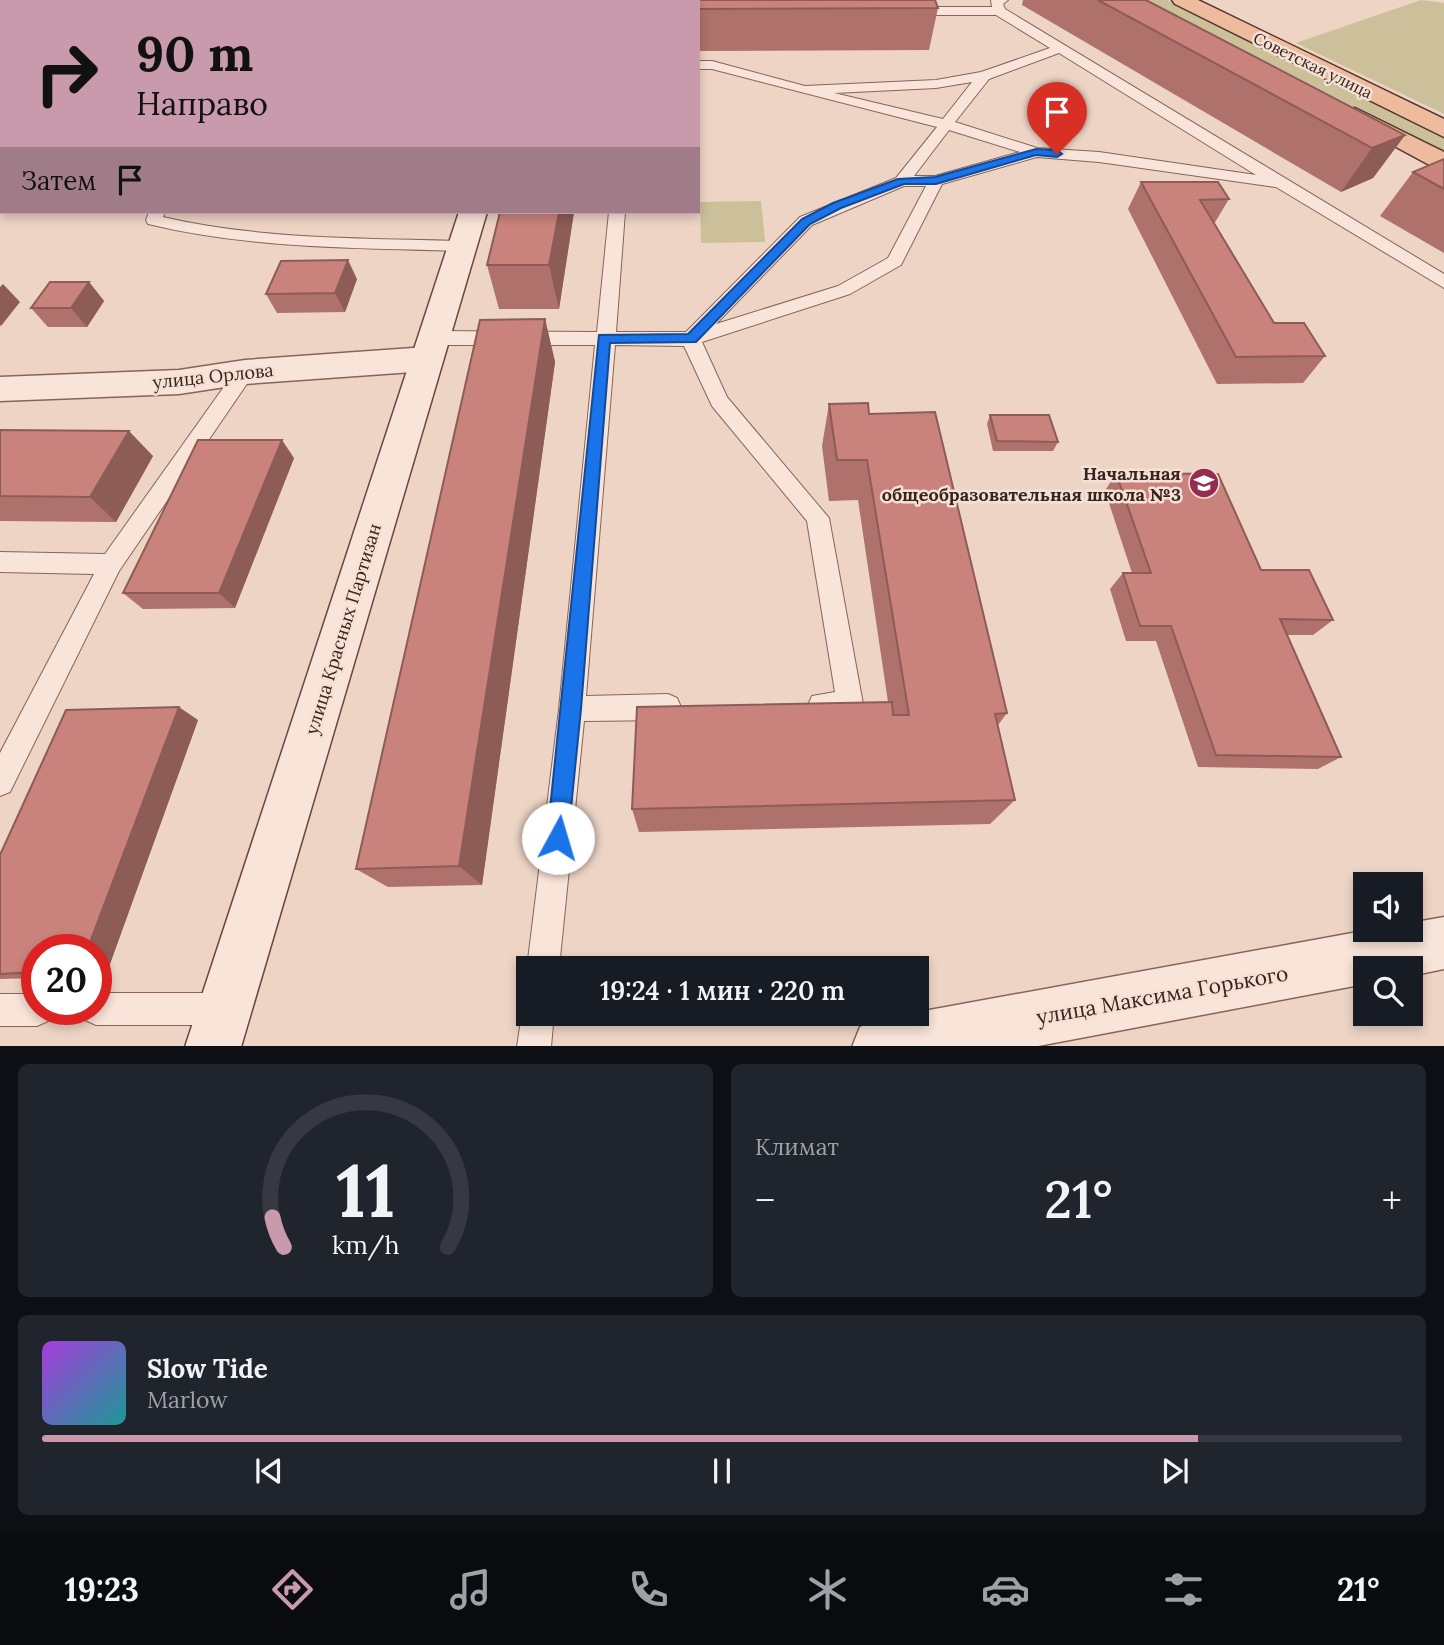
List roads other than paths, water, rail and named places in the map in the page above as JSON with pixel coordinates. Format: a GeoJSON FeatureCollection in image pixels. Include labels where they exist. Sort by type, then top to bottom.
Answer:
{"type":"FeatureCollection","features":[{"type":"Feature","properties":{"kind":"main road","name":"Советская улица"},"geometry":{"type":"LineString","coordinates":[[1182,0],[1444,129]]}},
{"type":"Feature","properties":{"kind":"main road"},"geometry":{"type":"LineString","coordinates":[[1160,13],[1210,39]]}},
{"type":"Feature","properties":{"kind":"main road","name":"Советская улица"},"geometry":{"type":"LineString","coordinates":[[1333,104],[1444,162]]}},
{"type":"Feature","properties":{"kind":"street","name":"улица Красных Партизан"},"geometry":{"type":"LineString","coordinates":[[219,1028],[468,229]]}},
{"type":"Feature","properties":{"kind":"street","name":"улица Орлова"},"geometry":{"type":"LineString","coordinates":[[0,389],[179,382],[430,349]]}},
{"type":"Feature","properties":{"kind":"street","name":"улица Максима Горького"},"geometry":{"type":"LineString","coordinates":[[880,1046],[1444,943]]}},
{"type":"Feature","properties":{"kind":"lane"},"geometry":{"type":"LineString","coordinates":[[890,11],[1001,5],[1062,48],[1444,282]]}},
{"type":"Feature","properties":{"kind":"lane"},"geometry":{"type":"LineString","coordinates":[[805,90],[936,84],[984,76],[1062,48]]}},
{"type":"Feature","properties":{"kind":"lane"},"geometry":{"type":"LineString","coordinates":[[700,65],[712,65],[948,125],[1036,152],[1099,157],[1284,184]]}},
{"type":"Feature","properties":{"kind":"lane"},"geometry":{"type":"LineString","coordinates":[[902,181],[984,76]]}},
{"type":"Feature","properties":{"kind":"lane"},"geometry":{"type":"LineString","coordinates":[[691,338],[806,221],[902,181],[936,181],[1036,152]]}},
{"type":"Feature","properties":{"kind":"lane"},"geometry":{"type":"LineString","coordinates":[[430,349],[604,338],[691,338],[844,290],[895,261],[936,181]]}},
{"type":"Feature","properties":{"kind":"lane"},"geometry":{"type":"LineString","coordinates":[[156,214],[154,220],[197,232],[251,237],[468,229]]}},
{"type":"Feature","properties":{"kind":"lane"},"geometry":{"type":"LineString","coordinates":[[544,956],[572,709],[617,214]]}},
{"type":"Feature","properties":{"kind":"lane"},"geometry":{"type":"LineString","coordinates":[[691,338],[719,401],[818,518],[850,704],[794,705]]}},
{"type":"Feature","properties":{"kind":"lane"},"geometry":{"type":"LineString","coordinates":[[0,782],[111,564],[245,372]]}},
{"type":"Feature","properties":{"kind":"lane"},"geometry":{"type":"LineString","coordinates":[[0,562],[111,564]]}},
{"type":"Feature","properties":{"kind":"lane"},"geometry":{"type":"LineString","coordinates":[[572,709],[697,707]]}},
{"type":"Feature","properties":{"kind":"lane"},"geometry":{"type":"LineString","coordinates":[[0,1010],[21,1010]]}},
{"type":"Feature","properties":{"kind":"lane"},"geometry":{"type":"LineString","coordinates":[[112,1011],[219,1028]]}},
{"type":"Feature","properties":{"kind":"lane"},"geometry":{"type":"LineString","coordinates":[[534,1046],[536,1026]]}},
{"type":"Feature","properties":{"kind":"place","name":"Начальная общеобразовательная школа №3"},"geometry":{"type":"Point","coordinates":[1204,483]}}]}
